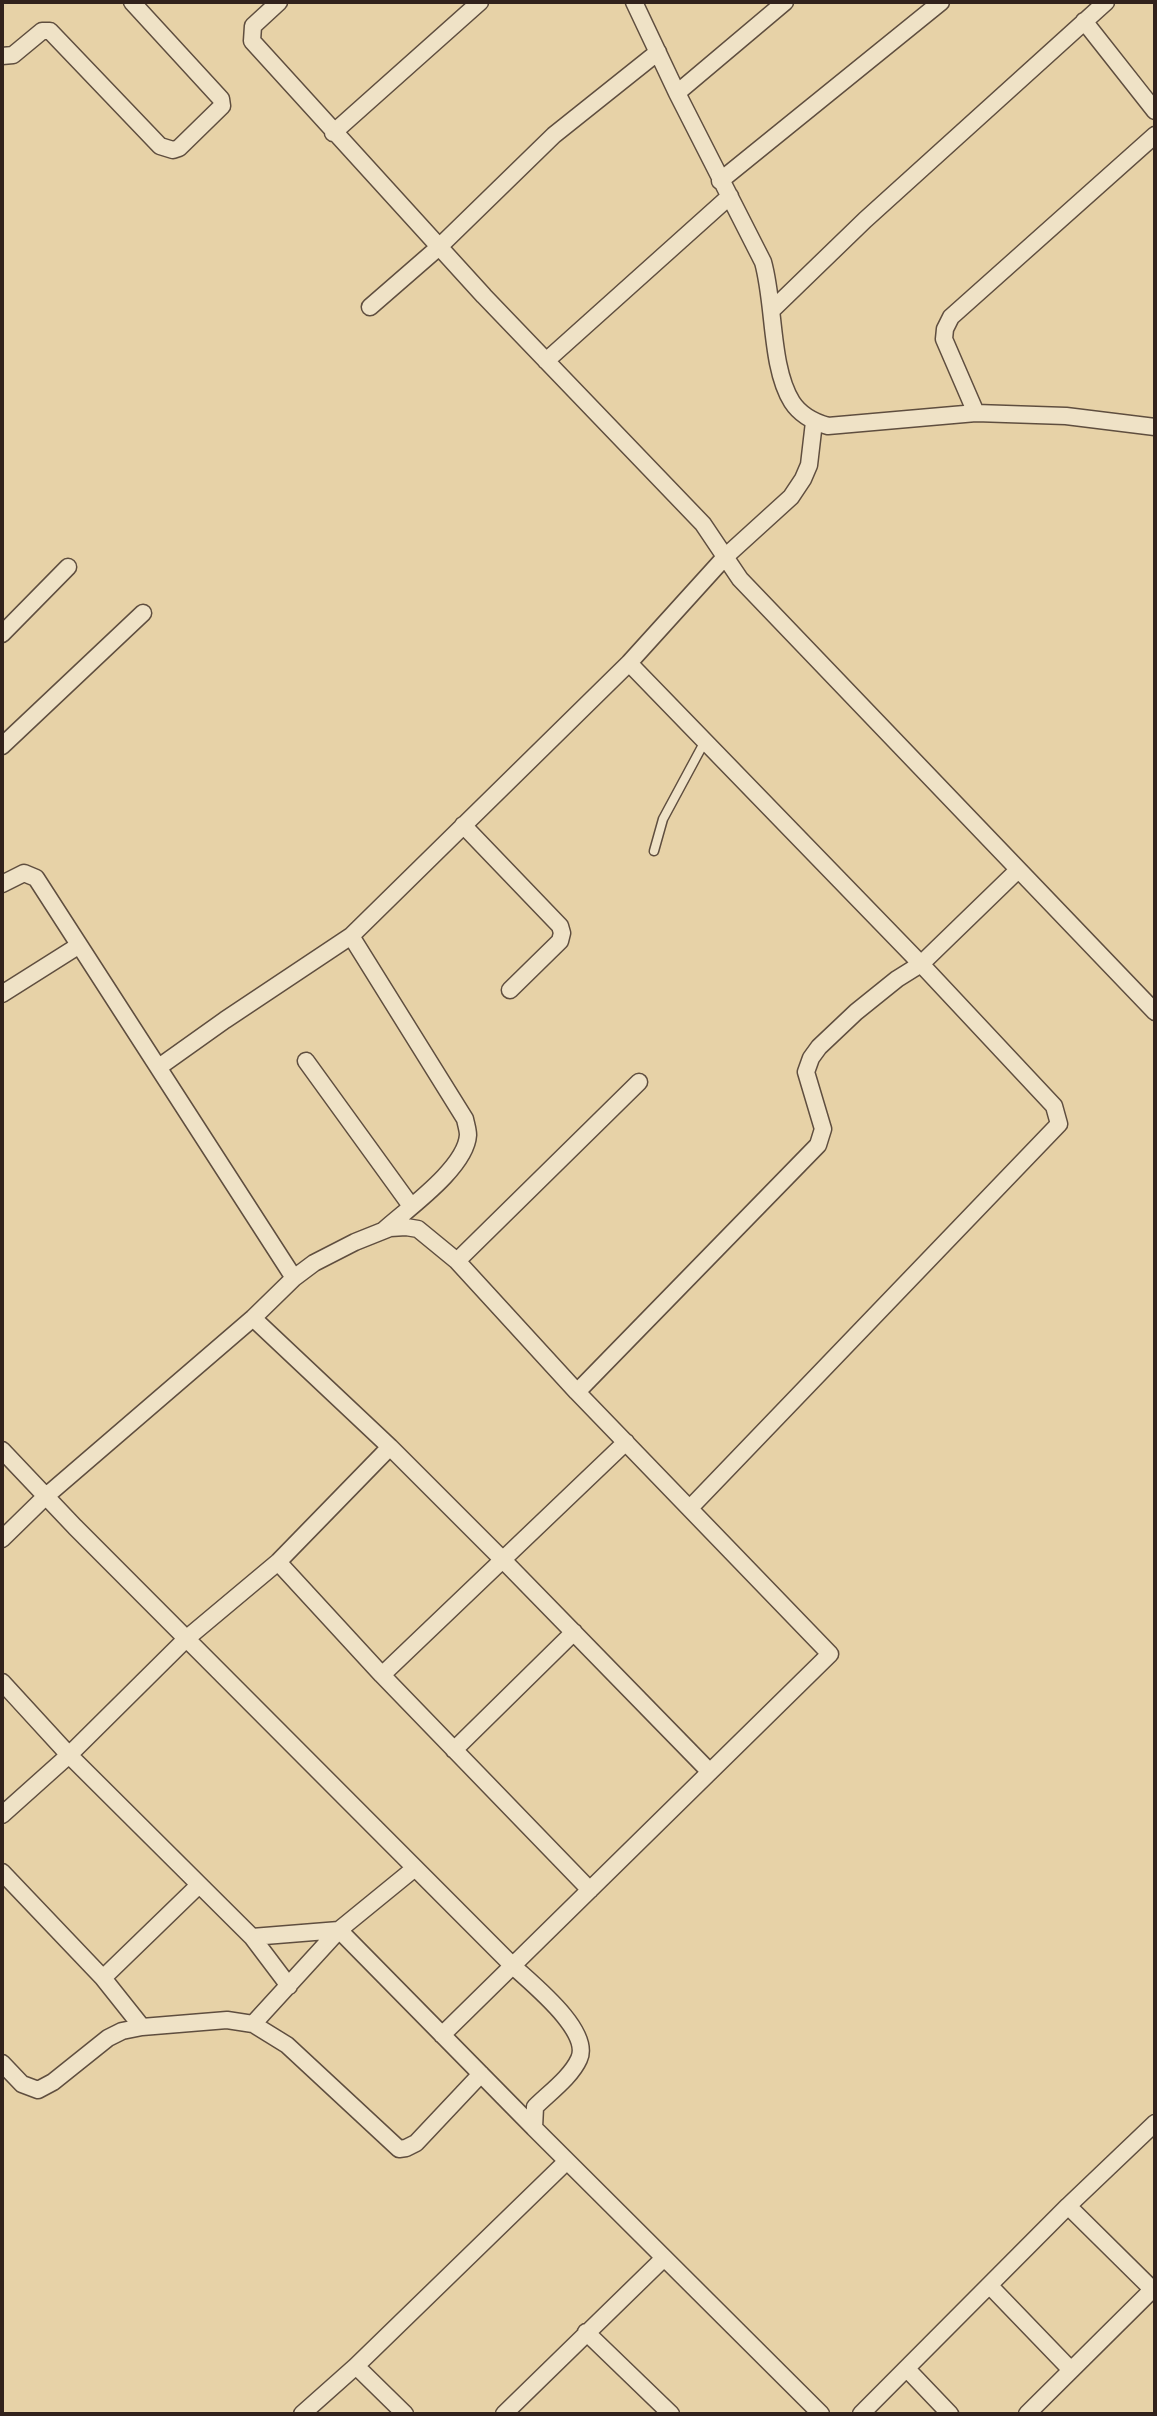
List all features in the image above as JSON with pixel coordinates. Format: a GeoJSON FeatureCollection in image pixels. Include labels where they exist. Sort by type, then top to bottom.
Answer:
{"type":"FeatureCollection","features":[{"type":"Feature","properties":{"kind":"street"},"geometry":{"type":"LineString","coordinates":[[2,56],[13,55],[42,31],[50,31],[160,146],[173,150],[178,148],[222,106],[221,99],[132,2]]}},
{"type":"Feature","properties":{"kind":"street"},"geometry":{"type":"LineString","coordinates":[[279,2],[253,26],[252,40],[333,133],[546,362],[703,524],[740,579],[1155,1012]]}},
{"type":"Feature","properties":{"kind":"street"},"geometry":{"type":"LineString","coordinates":[[333,133],[480,2]]}},
{"type":"Feature","properties":{"kind":"street"},"geometry":{"type":"LineString","coordinates":[[634,2],[720,181],[763,262],[781,376],[792,402],[802,414],[814,422],[828,426],[976,413],[1066,416],[1155,426]]}},
{"type":"Feature","properties":{"kind":"street"},"geometry":{"type":"LineString","coordinates":[[677,93],[785,2]]}},
{"type":"Feature","properties":{"kind":"street"},"geometry":{"type":"LineString","coordinates":[[720,181],[941,2]]}},
{"type":"Feature","properties":{"kind":"street"},"geometry":{"type":"LineString","coordinates":[[772,310],[865,220],[1106,2]]}},
{"type":"Feature","properties":{"kind":"street"},"geometry":{"type":"LineString","coordinates":[[1084,21],[1155,111]]}},
{"type":"Feature","properties":{"kind":"street"},"geometry":{"type":"LineString","coordinates":[[370,307],[439,247],[545,143],[658,52]]}},
{"type":"Feature","properties":{"kind":"street"},"geometry":{"type":"LineString","coordinates":[[976,413],[944,339],[951,317],[1155,135]]}},
{"type":"Feature","properties":{"kind":"street"},"geometry":{"type":"LineString","coordinates":[[546,362],[730,196]]}},
{"type":"Feature","properties":{"kind":"street"},"geometry":{"type":"LineString","coordinates":[[159,1067],[351,936],[629,663],[725,557],[791,497],[809,465],[814,422]]}},
{"type":"Feature","properties":{"kind":"street"},"geometry":{"type":"LineString","coordinates":[[2,634],[68,567]]}},
{"type":"Feature","properties":{"kind":"street"},"geometry":{"type":"LineString","coordinates":[[2,746],[143,613]]}},
{"type":"Feature","properties":{"kind":"street"},"geometry":{"type":"LineString","coordinates":[[629,663],[921,964],[1054,1106],[1059,1125],[690,1508]]}},
{"type":"Feature","properties":{"kind":"street"},"geometry":{"type":"LineString","coordinates":[[463,825],[560,926],[562,933],[560,940],[510,990]]}},
{"type":"Feature","properties":{"kind":"street"},"geometry":{"type":"LineString","coordinates":[[577,1392],[818,1145],[823,1129],[806,1072],[819,1047],[856,1012],[897,979],[921,964],[1018,870]]}},
{"type":"Feature","properties":{"kind":"street"},"geometry":{"type":"LineString","coordinates":[[2,884],[24,873],[36,878],[295,1278]]}},
{"type":"Feature","properties":{"kind":"street"},"geometry":{"type":"LineString","coordinates":[[351,936],[465,1119],[468,1135],[464,1149],[451,1170],[383,1231]]}},
{"type":"Feature","properties":{"kind":"street"},"geometry":{"type":"LineString","coordinates":[[2,994],[78,946]]}},
{"type":"Feature","properties":{"kind":"street"},"geometry":{"type":"LineString","coordinates":[[306,1061],[411,1206]]}},
{"type":"Feature","properties":{"kind":"street"},"geometry":{"type":"LineString","coordinates":[[457,1261],[639,1082]]}},
{"type":"Feature","properties":{"kind":"street"},"geometry":{"type":"LineString","coordinates":[[2,1539],[295,1278],[314,1264],[383,1231],[398,1227],[418,1229],[457,1261],[577,1392],[830,1654],[442,2035]]}},
{"type":"Feature","properties":{"kind":"street"},"geometry":{"type":"LineString","coordinates":[[253,1318],[390,1447],[710,1772]]}},
{"type":"Feature","properties":{"kind":"street"},"geometry":{"type":"LineString","coordinates":[[382,1675],[625,1442]]}},
{"type":"Feature","properties":{"kind":"street"},"geometry":{"type":"LineString","coordinates":[[2,1815],[69,1755],[186,1639],[278,1562],[390,1447]]}},
{"type":"Feature","properties":{"kind":"street"},"geometry":{"type":"LineString","coordinates":[[2,1450],[186,1639],[557,2007],[570,2023],[580,2048],[580,2057],[573,2069],[535,2107],[534,2128]]}},
{"type":"Feature","properties":{"kind":"street"},"geometry":{"type":"LineString","coordinates":[[278,1562],[382,1675],[590,1890]]}},
{"type":"Feature","properties":{"kind":"street"},"geometry":{"type":"LineString","coordinates":[[454,1750],[574,1632]]}},
{"type":"Feature","properties":{"kind":"street"},"geometry":{"type":"LineString","coordinates":[[2,1682],[69,1755],[252,1937],[289,1986]]}},
{"type":"Feature","properties":{"kind":"street"},"geometry":{"type":"LineString","coordinates":[[253,2024],[339,1930],[415,1868]]}},
{"type":"Feature","properties":{"kind":"street"},"geometry":{"type":"LineString","coordinates":[[2,1872],[103,1978],[142,2027]]}},
{"type":"Feature","properties":{"kind":"street"},"geometry":{"type":"LineString","coordinates":[[103,1978],[199,1885]]}},
{"type":"Feature","properties":{"kind":"street"},"geometry":{"type":"LineString","coordinates":[[252,1937],[339,1930]]}},
{"type":"Feature","properties":{"kind":"street"},"geometry":{"type":"LineString","coordinates":[[339,1930],[821,2414]]}},
{"type":"Feature","properties":{"kind":"street"},"geometry":{"type":"LineString","coordinates":[[2,2063],[22,2084],[38,2090],[53,2082],[108,2038],[142,2027],[227,2020],[253,2024],[287,2045],[399,2149],[416,2143],[481,2074]]}},
{"type":"Feature","properties":{"kind":"street"},"geometry":{"type":"LineString","coordinates":[[861,2414],[1068,2206],[1155,2124]]}},
{"type":"Feature","properties":{"kind":"street"},"geometry":{"type":"LineString","coordinates":[[302,2414],[356,2366],[568,2161]]}},
{"type":"Feature","properties":{"kind":"street"},"geometry":{"type":"LineString","coordinates":[[1027,2414],[1154,2289],[1068,2206]]}},
{"type":"Feature","properties":{"kind":"street"},"geometry":{"type":"LineString","coordinates":[[504,2414],[664,2258]]}},
{"type":"Feature","properties":{"kind":"street"},"geometry":{"type":"LineString","coordinates":[[990,2286],[1072,2370]]}},
{"type":"Feature","properties":{"kind":"street"},"geometry":{"type":"LineString","coordinates":[[586,2332],[671,2414]]}},
{"type":"Feature","properties":{"kind":"street"},"geometry":{"type":"LineString","coordinates":[[356,2366],[405,2414]]}},
{"type":"Feature","properties":{"kind":"street"},"geometry":{"type":"LineString","coordinates":[[907,2369],[950,2414]]}},
{"type":"Feature","properties":{"kind":"lane"},"geometry":{"type":"LineString","coordinates":[[653,851],[663,819],[705,741]]}}]}
